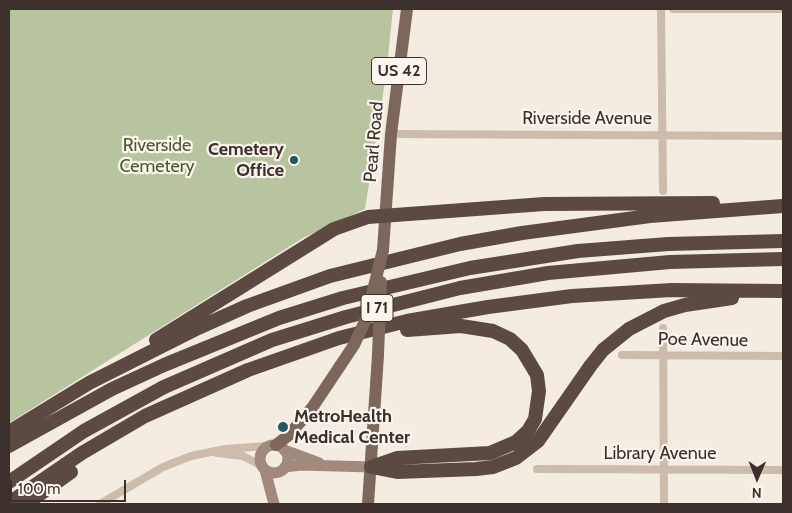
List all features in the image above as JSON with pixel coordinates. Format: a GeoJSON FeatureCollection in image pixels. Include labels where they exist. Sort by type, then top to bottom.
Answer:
{"type":"FeatureCollection","features":[{"type":"Feature","properties":{"kind":"highway"},"geometry":{"type":"LineString","coordinates":[[9,432],[334,229],[368,217],[385,214],[544,204],[783,205]]}},
{"type":"Feature","properties":{"kind":"highway"},"geometry":{"type":"LineString","coordinates":[[89,382],[247,306],[297,287],[364,266],[460,244],[522,233],[650,216],[783,205]]}},
{"type":"Feature","properties":{"kind":"highway","name":"I 71"},"geometry":{"type":"LineString","coordinates":[[9,446],[112,389],[164,365],[279,318],[343,298],[470,268],[578,251],[668,244],[783,241]]}},
{"type":"Feature","properties":{"kind":"highway","name":"I 71"},"geometry":{"type":"LineString","coordinates":[[9,482],[84,431],[164,387],[272,340],[346,317],[460,288],[548,273],[670,262],[783,259]]}},
{"type":"Feature","properties":{"kind":"highway"},"geometry":{"type":"LineString","coordinates":[[9,503],[115,433],[145,416],[215,384],[280,358],[339,338],[407,321],[528,301],[664,290],[783,290]]}},
{"type":"Feature","properties":{"kind":"highway"},"geometry":{"type":"LineString","coordinates":[[371,467],[397,472],[476,469],[505,463],[528,451],[538,442],[597,358],[629,329],[664,311],[684,305],[724,298],[783,296]]}},
{"type":"Feature","properties":{"kind":"highway"},"geometry":{"type":"LineString","coordinates":[[280,358],[362,337],[428,327],[461,326],[493,331],[510,339],[532,362],[537,375],[538,406],[535,419],[528,431],[516,442],[490,453],[397,458],[371,467]]}},
{"type":"Feature","properties":{"kind":"highway"},"geometry":{"type":"LineString","coordinates":[[26,504],[133,431],[215,384]]}},
{"type":"Feature","properties":{"kind":"main road","name":"Pearl Road"},"geometry":{"type":"LineString","coordinates":[[383,250],[391,134],[406,9]]}},
{"type":"Feature","properties":{"kind":"main road","name":"US 42"},"geometry":{"type":"LineString","coordinates":[[368,504],[383,250]]}},
{"type":"Feature","properties":{"kind":"main road"},"geometry":{"type":"LineString","coordinates":[[276,447],[312,408],[361,332],[383,250]]}},
{"type":"Feature","properties":{"kind":"street"},"geometry":{"type":"LineString","coordinates":[[661,9],[663,191]]}},
{"type":"Feature","properties":{"kind":"street"},"geometry":{"type":"LineString","coordinates":[[673,9],[783,9]]}},
{"type":"Feature","properties":{"kind":"street","name":"Riverside Avenue"},"geometry":{"type":"LineString","coordinates":[[391,134],[783,136]]}},
{"type":"Feature","properties":{"kind":"street"},"geometry":{"type":"LineString","coordinates":[[663,328],[664,504]]}},
{"type":"Feature","properties":{"kind":"street","name":"Poe Avenue"},"geometry":{"type":"LineString","coordinates":[[622,355],[783,356]]}},
{"type":"Feature","properties":{"kind":"street"},"geometry":{"type":"LineString","coordinates":[[215,453],[225,449],[276,447],[325,465]]}},
{"type":"Feature","properties":{"kind":"street"},"geometry":{"type":"LineString","coordinates":[[274,504],[263,468],[261,453],[276,447]]}},
{"type":"Feature","properties":{"kind":"street"},"geometry":{"type":"LineString","coordinates":[[274,504],[288,458],[276,447]]}},
{"type":"Feature","properties":{"kind":"street"},"geometry":{"type":"LineString","coordinates":[[100,504],[163,466],[190,456],[215,453],[243,456],[274,473],[284,468],[325,465],[371,467]]}},
{"type":"Feature","properties":{"kind":"street","name":"Library Avenue"},"geometry":{"type":"LineString","coordinates":[[538,469],[783,470]]}},
{"type":"Feature","properties":{"kind":"green space","name":"Riverside Cemetery"},"geometry":{"type":"Polygon","coordinates":[[[9,9],[393,9],[386,75],[365,209],[303,238],[9,423],[9,9]]]}},
{"type":"Feature","properties":{"kind":"place","name":"Cemetery Office"},"geometry":{"type":"Point","coordinates":[294,160]}},
{"type":"Feature","properties":{"kind":"place","name":"MetroHealth Medical Center"},"geometry":{"type":"Point","coordinates":[283,427]}}]}
